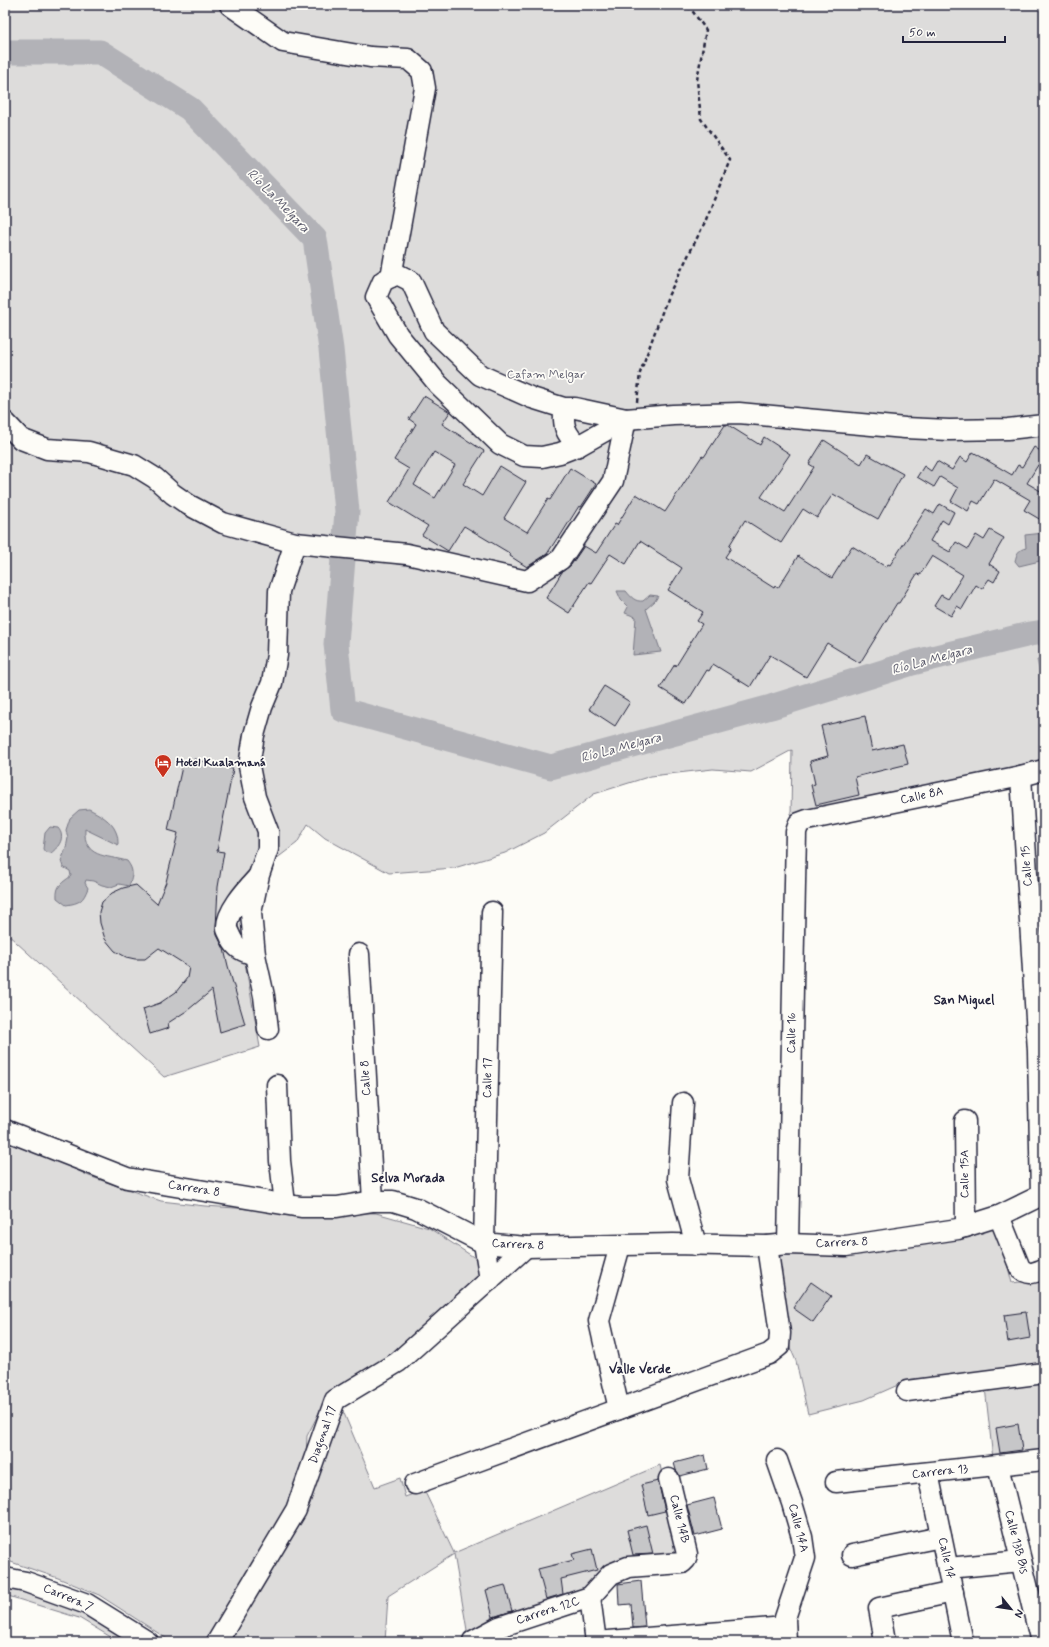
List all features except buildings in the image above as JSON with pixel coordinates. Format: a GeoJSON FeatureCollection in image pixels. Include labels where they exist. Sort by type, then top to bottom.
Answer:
{"type":"FeatureCollection","features":[{"type":"Feature","properties":{"kind":"street"},"geometry":{"type":"LineString","coordinates":[[230,5],[283,42],[370,57],[408,59],[422,71],[425,88],[392,277]]}},
{"type":"Feature","properties":{"kind":"street"},"geometry":{"type":"LineString","coordinates":[[631,419],[578,446],[560,453],[542,457],[524,456],[500,444],[438,384],[398,335],[376,297],[383,281],[397,274],[410,281],[434,331],[480,375],[532,398],[564,408],[575,408],[631,419],[673,415],[739,413],[905,428],[949,430],[1008,429],[1044,425]]}},
{"type":"Feature","properties":{"kind":"street"},"geometry":{"type":"LineString","coordinates":[[564,408],[563,421],[567,435],[578,446]]}},
{"type":"Feature","properties":{"kind":"street"},"geometry":{"type":"LineString","coordinates":[[5,422],[21,439],[47,449],[90,452],[134,465],[155,478],[188,505],[223,523],[296,543],[406,554],[527,581],[561,559],[613,481],[631,419]]}},
{"type":"Feature","properties":{"kind":"street"},"geometry":{"type":"LineString","coordinates":[[268,1029],[264,996],[255,955],[251,913],[259,875],[268,848],[268,831],[255,797],[249,766],[254,735],[262,707],[272,683],[278,655],[279,591],[296,543]]}},
{"type":"Feature","properties":{"kind":"street","name":"Calle 8A"},"geometry":{"type":"LineString","coordinates":[[799,823],[806,820],[1044,770]]}},
{"type":"Feature","properties":{"kind":"street","name":"Calle 15"},"geometry":{"type":"LineString","coordinates":[[1021,776],[1038,1051],[1042,1195]]}},
{"type":"Feature","properties":{"kind":"street","name":"Calle 16"},"geometry":{"type":"LineString","coordinates":[[788,1244],[796,832],[799,823]]}},
{"type":"Feature","properties":{"kind":"street","name":"Calle 17"},"geometry":{"type":"LineString","coordinates":[[490,1280],[484,1243],[492,912]]}},
{"type":"Feature","properties":{"kind":"street","name":"Calle 8"},"geometry":{"type":"LineString","coordinates":[[359,954],[373,1201]]}},
{"type":"Feature","properties":{"kind":"street"},"geometry":{"type":"LineString","coordinates":[[277,1085],[280,1161],[285,1204]]}},
{"type":"Feature","properties":{"kind":"street"},"geometry":{"type":"LineString","coordinates":[[683,1103],[678,1179],[696,1245]]}},
{"type":"Feature","properties":{"kind":"street","name":"Calle 15A"},"geometry":{"type":"LineString","coordinates":[[965,1121],[966,1227]]}},
{"type":"Feature","properties":{"kind":"street","name":"Carrera 8"},"geometry":{"type":"LineString","coordinates":[[5,1130],[127,1178],[301,1206],[337,1207],[373,1201],[393,1201],[416,1208],[484,1243],[526,1248],[696,1245],[768,1246],[788,1244],[846,1246],[894,1240],[966,1227],[999,1216],[1042,1195]]}},
{"type":"Feature","properties":{"kind":"street"},"geometry":{"type":"LineString","coordinates":[[999,1216],[1020,1268],[1035,1271]]}},
{"type":"Feature","properties":{"kind":"street"},"geometry":{"type":"LineString","coordinates":[[619,1409],[600,1321],[620,1246]]}},
{"type":"Feature","properties":{"kind":"street"},"geometry":{"type":"LineString","coordinates":[[415,1484],[769,1354],[779,1346],[780,1333],[768,1246]]}},
{"type":"Feature","properties":{"kind":"street","name":"Diagonal 17"},"geometry":{"type":"LineString","coordinates":[[217,1642],[296,1510],[335,1400],[398,1362],[526,1248]]}},
{"type":"Feature","properties":{"kind":"street"},"geometry":{"type":"LineString","coordinates":[[907,1391],[1044,1373]]}},
{"type":"Feature","properties":{"kind":"street","name":"Calle 14A"},"geometry":{"type":"LineString","coordinates":[[777,1460],[802,1537],[805,1558],[785,1618],[786,1634]]}},
{"type":"Feature","properties":{"kind":"street","name":"Carrera 13"},"geometry":{"type":"LineString","coordinates":[[836,1482],[1044,1460]]}},
{"type":"Feature","properties":{"kind":"street","name":"Calle 13B Bis"},"geometry":{"type":"LineString","coordinates":[[998,1466],[1040,1642]]}},
{"type":"Feature","properties":{"kind":"street","name":"Calle 14"},"geometry":{"type":"LineString","coordinates":[[928,1473],[963,1642]]}},
{"type":"Feature","properties":{"kind":"street","name":"Calle 14B"},"geometry":{"type":"LineString","coordinates":[[669,1479],[687,1554],[686,1560]]}},
{"type":"Feature","properties":{"kind":"street"},"geometry":{"type":"LineString","coordinates":[[852,1556],[941,1537]]}},
{"type":"Feature","properties":{"kind":"street","name":"Carrera 12C"},"geometry":{"type":"LineString","coordinates":[[473,1641],[498,1627],[590,1597],[611,1574],[628,1568],[682,1563],[686,1560]]}},
{"type":"Feature","properties":{"kind":"street"},"geometry":{"type":"LineString","coordinates":[[948,1568],[1021,1561]]}},
{"type":"Feature","properties":{"kind":"street","name":"Carrera 7"},"geometry":{"type":"LineString","coordinates":[[5,1578],[26,1582],[87,1604],[148,1642]]}},
{"type":"Feature","properties":{"kind":"street"},"geometry":{"type":"LineString","coordinates":[[885,1642],[879,1608],[953,1592]]}},
{"type":"Feature","properties":{"kind":"street"},"geometry":{"type":"LineString","coordinates":[[590,1597],[596,1642],[786,1634]]}},
{"type":"Feature","properties":{"kind":"path"},"geometry":{"type":"LineString","coordinates":[[631,419],[640,373],[668,296],[705,222],[730,160],[701,118],[697,80],[706,30],[691,9],[677,5]]}},
{"type":"Feature","properties":{"kind":"green space","name":"Cafam Melgar"},"geometry":{"type":"Polygon","coordinates":[[[5,5],[1044,5],[1044,661],[1037,660],[1044,689],[1044,760],[791,816],[792,750],[751,772],[713,769],[651,776],[594,794],[544,833],[505,853],[454,868],[389,873],[325,838],[308,824],[297,843],[255,875],[236,912],[260,1047],[164,1077],[5,932],[5,5]]]}},
{"type":"Feature","properties":{"kind":"green space"},"geometry":{"type":"Polygon","coordinates":[[[5,1135],[89,1176],[161,1201],[205,1206],[281,1211],[376,1213],[429,1228],[475,1258],[484,1276],[380,1365],[339,1385],[321,1409],[307,1436],[305,1476],[215,1642],[172,1642],[99,1595],[58,1578],[5,1560],[5,1135]]]}},
{"type":"Feature","properties":{"kind":"green space"},"geometry":{"type":"Polygon","coordinates":[[[996,1221],[1012,1283],[1036,1280],[1044,1266],[1044,1369],[901,1389],[898,1385],[864,1400],[808,1414],[796,1361],[789,1345],[775,1250],[996,1221]]]}},
{"type":"Feature","properties":{"kind":"green space"},"geometry":{"type":"Polygon","coordinates":[[[1044,1380],[1044,1454],[993,1459],[985,1387],[1044,1380]]]}},
{"type":"Feature","properties":{"kind":"green space"},"geometry":{"type":"Polygon","coordinates":[[[343,1411],[375,1487],[400,1478],[405,1497],[424,1490],[454,1553],[660,1465],[681,1556],[468,1636],[454,1554],[388,1596],[385,1642],[224,1642],[311,1484],[343,1411]]]}},
{"type":"Feature","properties":{"kind":"green space"},"geometry":{"type":"Polygon","coordinates":[[[5,1576],[147,1642],[119,1642],[79,1618],[5,1595],[5,1576]]]}},
{"type":"Feature","properties":{"kind":"shaded area"},"geometry":{"type":"Polygon","coordinates":[[[1044,533],[1044,560],[1019,566],[1015,561],[1018,552],[1026,548],[1025,535],[1044,533]]]}},
{"type":"Feature","properties":{"kind":"shaded area"},"geometry":{"type":"Polygon","coordinates":[[[617,591],[626,591],[633,599],[638,601],[643,601],[650,595],[658,596],[646,609],[661,652],[633,655],[636,617],[625,613],[628,607],[621,600],[617,591]]]}},
{"type":"Feature","properties":{"kind":"shaded area"},"geometry":{"type":"Polygon","coordinates":[[[89,809],[112,824],[117,834],[118,845],[85,829],[85,838],[88,845],[97,854],[127,861],[132,870],[131,879],[129,886],[119,884],[111,887],[86,880],[85,883],[88,888],[83,899],[66,905],[57,898],[57,894],[60,885],[71,876],[70,871],[63,867],[61,861],[68,838],[66,830],[70,818],[79,810],[89,809]]]}},
{"type":"Feature","properties":{"kind":"shaded area"},"geometry":{"type":"Polygon","coordinates":[[[50,827],[58,828],[61,835],[59,845],[51,853],[45,852],[43,849],[45,833],[50,827]]]}},
{"type":"Feature","properties":{"kind":"waterway","name":"Río La Melgara"},"geometry":{"type":"LineString","coordinates":[[5,52],[100,52],[190,109],[315,239],[331,349],[347,511],[345,537]]}},
{"type":"Feature","properties":{"kind":"waterway","name":"Río La Melgara"},"geometry":{"type":"LineString","coordinates":[[343,559],[336,644],[343,710],[551,767],[771,707],[912,663],[1030,634],[1044,632]]}},
{"type":"Feature","properties":{"kind":"place","name":"Hotel Kualamaná"},"geometry":{"type":"Point","coordinates":[163,778]}},
{"type":"Feature","properties":{"kind":"district","name":"San Miguel"},"geometry":{"type":"Point","coordinates":[964,1000]}},
{"type":"Feature","properties":{"kind":"district","name":"Selva Morada"},"geometry":{"type":"Point","coordinates":[408,1178]}},
{"type":"Feature","properties":{"kind":"district","name":"Valle Verde"},"geometry":{"type":"Point","coordinates":[640,1369]}}]}
